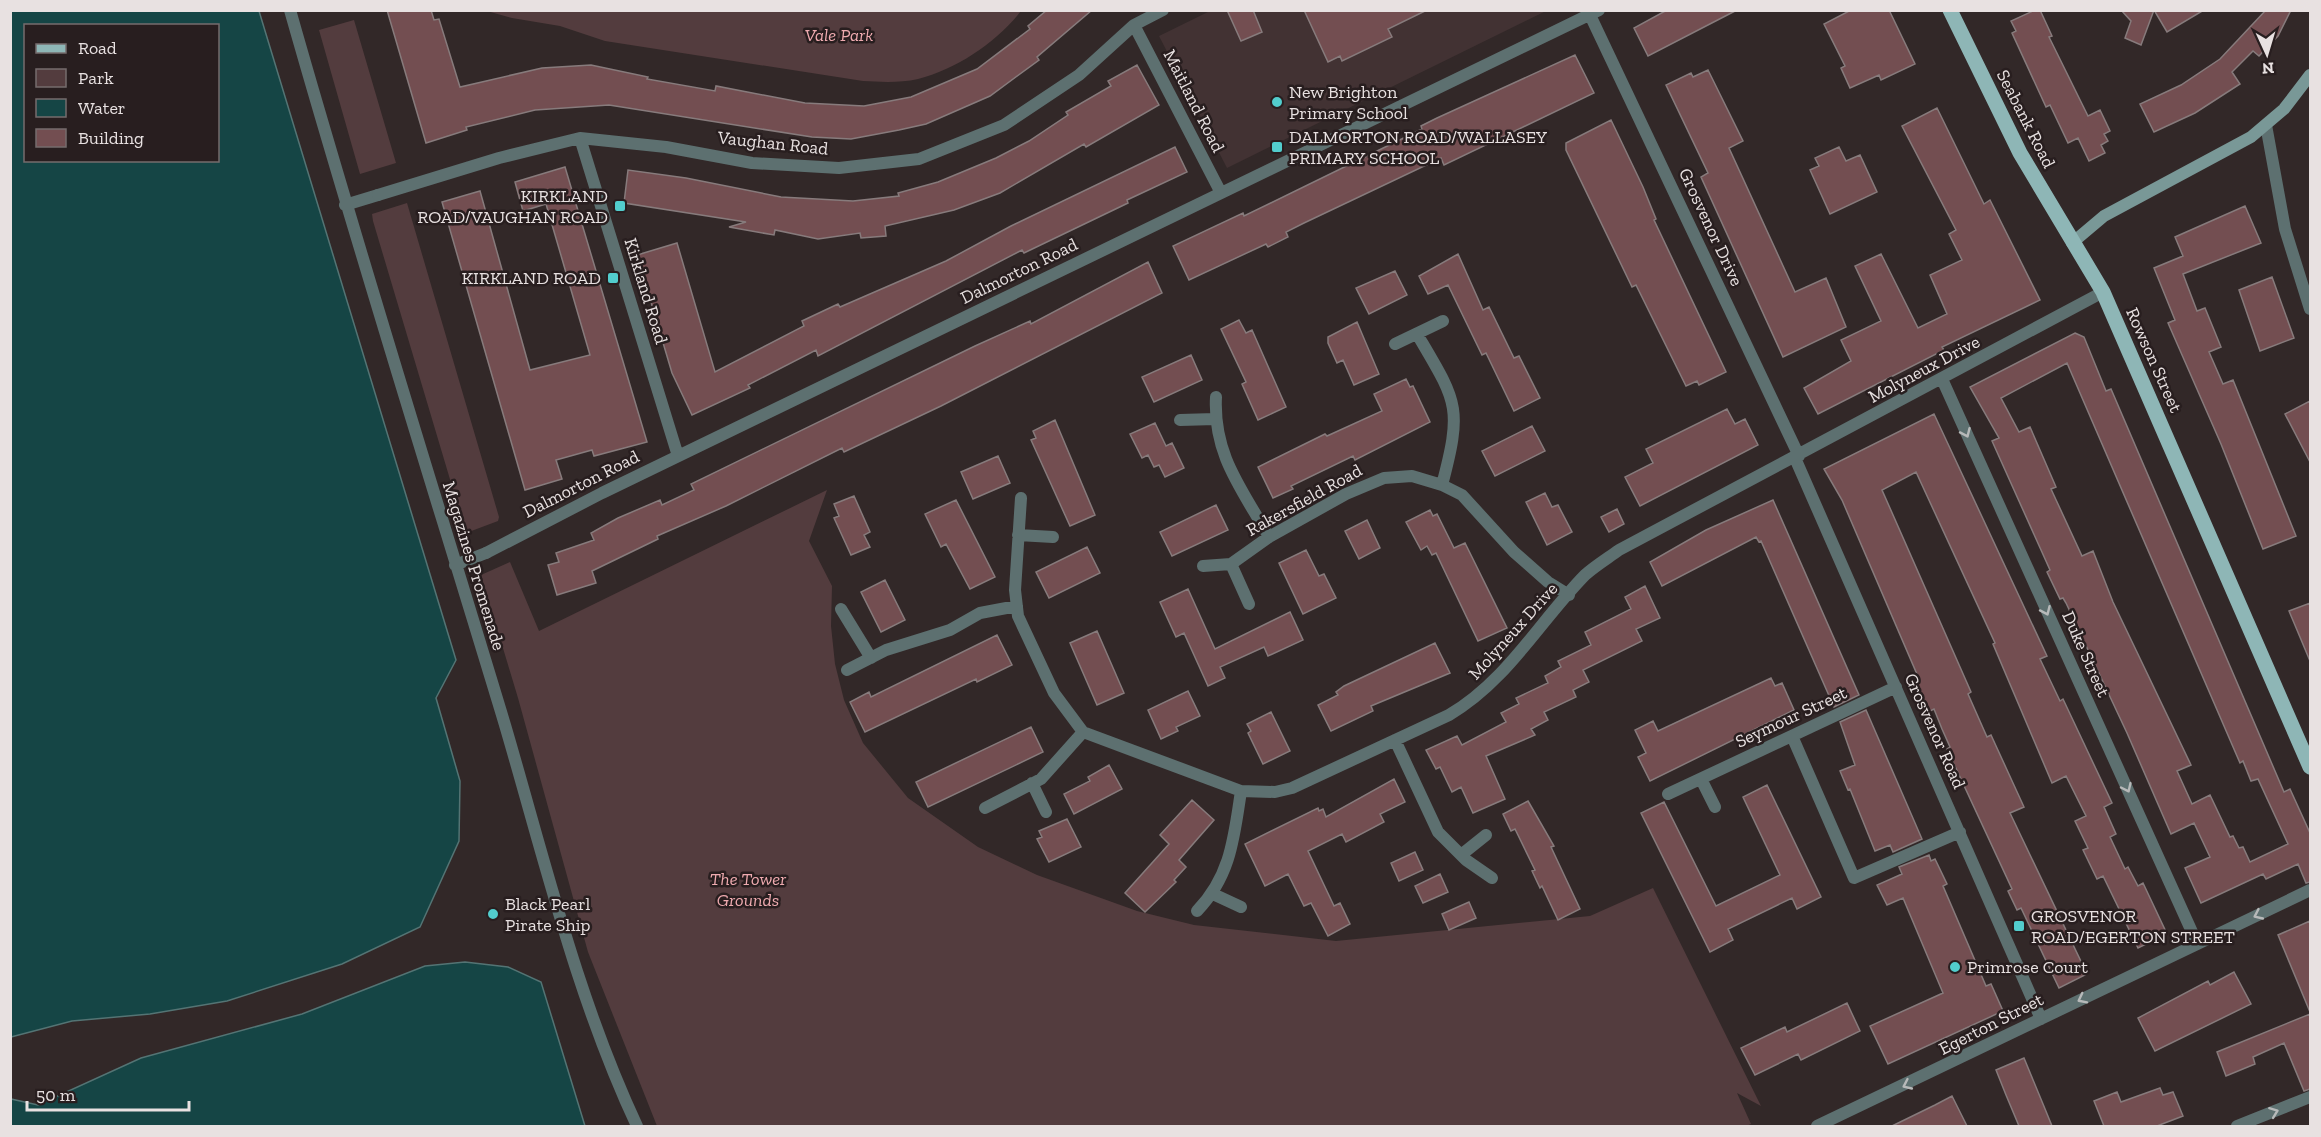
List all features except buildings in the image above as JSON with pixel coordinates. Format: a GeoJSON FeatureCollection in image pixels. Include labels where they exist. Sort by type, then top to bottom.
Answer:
{"type":"FeatureCollection","features":[{"type":"Feature","properties":{"kind":"main road","name":"Seabank Road"},"geometry":{"type":"LineString","coordinates":[[1950,10],[2020,153],[2072,243]]}},
{"type":"Feature","properties":{"kind":"main road"},"geometry":{"type":"LineString","coordinates":[[2072,243],[2104,216],[2251,137],[2284,109],[2310,75]]}},
{"type":"Feature","properties":{"kind":"main road","name":"Rowson Street"},"geometry":{"type":"LineString","coordinates":[[2072,243],[2103,292],[2310,767]]}},
{"type":"Feature","properties":{"kind":"street","name":"Magazines Promenade"},"geometry":{"type":"LineString","coordinates":[[290,10],[345,205],[577,977],[596,1030],[637,1126]]}},
{"type":"Feature","properties":{"kind":"street","name":"Vaughan Road"},"geometry":{"type":"LineString","coordinates":[[345,205],[499,158],[580,138],[666,147],[752,163],[839,168],[919,159],[1004,124],[1079,75],[1134,25],[1163,10]]}},
{"type":"Feature","properties":{"kind":"street","name":"Dalmorton Road"},"geometry":{"type":"LineString","coordinates":[[455,565],[486,553],[678,456],[1594,13]]}},
{"type":"Feature","properties":{"kind":"street","name":"Grosvenor Drive"},"geometry":{"type":"LineString","coordinates":[[1594,13],[1797,457]]}},
{"type":"Feature","properties":{"kind":"street","name":"Maitland Road"},"geometry":{"type":"LineString","coordinates":[[1134,25],[1221,194]]}},
{"type":"Feature","properties":{"kind":"street"},"geometry":{"type":"LineString","coordinates":[[2266,125],[2285,230],[2310,309]]}},
{"type":"Feature","properties":{"kind":"street","name":"Kirkland Road"},"geometry":{"type":"LineString","coordinates":[[580,138],[678,456]]}},
{"type":"Feature","properties":{"kind":"street","name":"Molyneux Drive"},"geometry":{"type":"LineString","coordinates":[[1083,732],[1240,791],[1275,792],[1292,788],[1472,702],[1497,680],[1586,575],[1618,550],[1942,380],[2103,292]]}},
{"type":"Feature","properties":{"kind":"street"},"geometry":{"type":"LineString","coordinates":[[1395,344],[1443,321]]}},
{"type":"Feature","properties":{"kind":"street"},"geometry":{"type":"LineString","coordinates":[[1417,334],[1450,392],[1455,409],[1454,440],[1442,485]]}},
{"type":"Feature","properties":{"kind":"street","name":"Duke Street"},"geometry":{"type":"LineString","coordinates":[[1942,380],[2197,944]]}},
{"type":"Feature","properties":{"kind":"street"},"geometry":{"type":"LineString","coordinates":[[1216,397],[1215,419],[1222,454],[1269,537]]}},
{"type":"Feature","properties":{"kind":"street"},"geometry":{"type":"LineString","coordinates":[[1180,420],[1215,419]]}},
{"type":"Feature","properties":{"kind":"street","name":"Grosvenor Road"},"geometry":{"type":"LineString","coordinates":[[1797,457],[2041,1019]]}},
{"type":"Feature","properties":{"kind":"street","name":"Rakersfield Road"},"geometry":{"type":"LineString","coordinates":[[1231,564],[1269,537],[1346,494],[1384,478],[1412,476],[1442,485],[1462,495],[1514,552],[1548,582],[1569,595]]}},
{"type":"Feature","properties":{"kind":"street"},"geometry":{"type":"LineString","coordinates":[[985,808],[1041,779],[1063,758],[1083,732],[1054,693],[1018,616],[1015,590],[1021,498]]}},
{"type":"Feature","properties":{"kind":"street"},"geometry":{"type":"LineString","coordinates":[[1018,535],[1053,537]]}},
{"type":"Feature","properties":{"kind":"street"},"geometry":{"type":"LineString","coordinates":[[1203,566],[1231,564],[1249,604]]}},
{"type":"Feature","properties":{"kind":"street"},"geometry":{"type":"LineString","coordinates":[[847,670],[871,658],[950,630],[980,613],[1017,606]]}},
{"type":"Feature","properties":{"kind":"street"},"geometry":{"type":"LineString","coordinates":[[841,609],[871,658]]}},
{"type":"Feature","properties":{"kind":"street","name":"Seymour Street"},"geometry":{"type":"LineString","coordinates":[[1668,794],[1896,687]]}},
{"type":"Feature","properties":{"kind":"street"},"geometry":{"type":"LineString","coordinates":[[1792,736],[1854,878],[1960,832]]}},
{"type":"Feature","properties":{"kind":"street"},"geometry":{"type":"LineString","coordinates":[[1395,740],[1438,832],[1461,855],[1492,878]]}},
{"type":"Feature","properties":{"kind":"street"},"geometry":{"type":"LineString","coordinates":[[1701,778],[1715,807]]}},
{"type":"Feature","properties":{"kind":"street"},"geometry":{"type":"LineString","coordinates":[[1032,783],[1046,812]]}},
{"type":"Feature","properties":{"kind":"street"},"geometry":{"type":"LineString","coordinates":[[1197,910],[1214,894],[1231,853],[1240,791]]}},
{"type":"Feature","properties":{"kind":"street"},"geometry":{"type":"LineString","coordinates":[[1461,855],[1486,835]]}},
{"type":"Feature","properties":{"kind":"street","name":"Egerton Street"},"geometry":{"type":"LineString","coordinates":[[1817,1126],[2310,890]]}},
{"type":"Feature","properties":{"kind":"street"},"geometry":{"type":"LineString","coordinates":[[1214,894],[1241,908]]}},
{"type":"Feature","properties":{"kind":"street"},"geometry":{"type":"LineString","coordinates":[[2237,1126],[2310,1097]]}},
{"type":"Feature","properties":{"kind":"shaded area","name":"New Brighton Primary School"},"geometry":{"type":"Polygon","coordinates":[[[1210,11],[1546,11],[1227,168],[1159,36],[1210,11]]]}},
{"type":"Feature","properties":{"kind":"green space","name":"Vale Park"},"geometry":{"type":"Polygon","coordinates":[[[487,11],[1021,11],[988,44],[947,69],[918,79],[890,82],[863,81],[605,41],[560,26],[512,18],[487,11]]]}},
{"type":"Feature","properties":{"kind":"green space"},"geometry":{"type":"Polygon","coordinates":[[[354,20],[396,163],[360,174],[319,30],[354,20]]]}},
{"type":"Feature","properties":{"kind":"green space"},"geometry":{"type":"Polygon","coordinates":[[[407,203],[499,517],[498,521],[466,533],[373,221],[372,214],[407,203]]]}},
{"type":"Feature","properties":{"kind":"green space","name":"The Tower Grounds"},"geometry":{"type":"Polygon","coordinates":[[[827,490],[809,541],[832,586],[831,626],[835,664],[844,700],[863,743],[908,798],[978,847],[1037,875],[1137,911],[1194,925],[1336,941],[1590,916],[1653,888],[1761,1106],[1737,1093],[1751,1124],[1746,1126],[657,1126],[588,952],[518,698],[481,575],[510,562],[539,631],[827,490]]]}},
{"type":"Feature","properties":{"kind":"water"},"geometry":{"type":"Polygon","coordinates":[[[11,10],[259,11],[456,660],[436,698],[460,781],[459,841],[420,927],[342,964],[227,1001],[150,1014],[72,1021],[11,1037],[11,10]]]}},
{"type":"Feature","properties":{"kind":"water"},"geometry":{"type":"Polygon","coordinates":[[[465,962],[508,967],[541,982],[585,1126],[11,1126],[11,1099],[38,1105],[141,1058],[302,1014],[425,966],[465,962]]]}},
{"type":"Feature","properties":{"kind":"place","name":"New Brighton Primary School"},"geometry":{"type":"Point","coordinates":[1277,102]}},
{"type":"Feature","properties":{"kind":"place","name":"DALMORTON ROAD/WALLASEY PRIMARY SCHOOL"},"geometry":{"type":"Point","coordinates":[1277,147]}},
{"type":"Feature","properties":{"kind":"place","name":"KIRKLAND ROAD/VAUGHAN ROAD"},"geometry":{"type":"Point","coordinates":[620,206]}},
{"type":"Feature","properties":{"kind":"place","name":"KIRKLAND ROAD"},"geometry":{"type":"Point","coordinates":[613,278]}},
{"type":"Feature","properties":{"kind":"place","name":"Black Pearl Pirate Ship"},"geometry":{"type":"Point","coordinates":[493,914]}},
{"type":"Feature","properties":{"kind":"place","name":"GROSVENOR ROAD/EGERTON STREET"},"geometry":{"type":"Point","coordinates":[2019,926]}},
{"type":"Feature","properties":{"kind":"place","name":"Primrose Court"},"geometry":{"type":"Point","coordinates":[1955,967]}}]}
